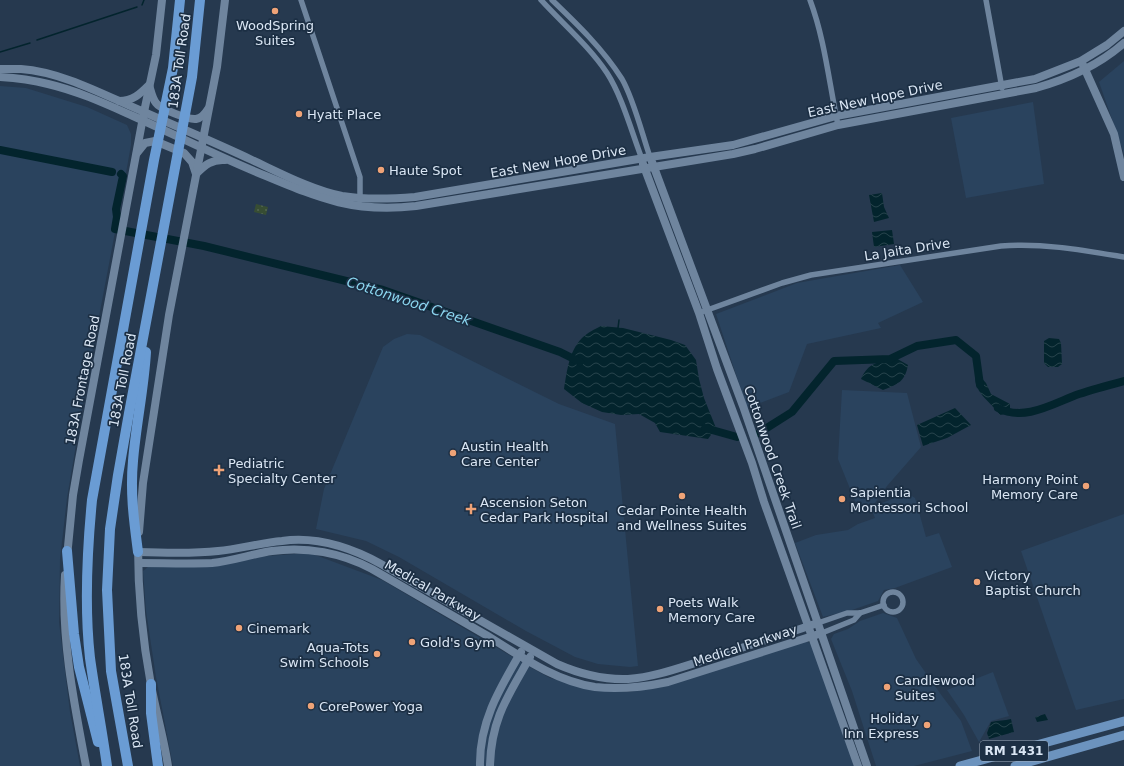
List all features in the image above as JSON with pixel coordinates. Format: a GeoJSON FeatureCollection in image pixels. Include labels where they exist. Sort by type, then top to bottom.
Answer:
{"type":"FeatureCollection","features":[{"type":"Feature","properties":{"kind":"highway","name":"183A Toll Road"},"geometry":{"type":"LineString","coordinates":[[106,766],[90,657],[87,612],[88,537],[92,500],[154,160],[173,68],[180,0]]}},
{"type":"Feature","properties":{"kind":"highway","name":"183A Toll Road"},"geometry":{"type":"LineString","coordinates":[[128,766],[111,671],[107,590],[110,529],[118,475],[192,77],[200,0]]}},
{"type":"Feature","properties":{"kind":"highway"},"geometry":{"type":"LineString","coordinates":[[138,552],[132,506],[133,462],[145,373],[149,306]]}},
{"type":"Feature","properties":{"kind":"highway"},"geometry":{"type":"LineString","coordinates":[[67,551],[74,634],[79,667],[106,766]]}},
{"type":"Feature","properties":{"kind":"highway"},"geometry":{"type":"LineString","coordinates":[[151,684],[151,713],[158,766]]}},
{"type":"Feature","properties":{"kind":"main road","name":"RM 1431"},"geometry":{"type":"LineString","coordinates":[[960,766],[1124,721]]}},
{"type":"Feature","properties":{"kind":"main road","name":"RM 1431"},"geometry":{"type":"LineString","coordinates":[[1015,766],[1124,735]]}},
{"type":"Feature","properties":{"kind":"street","name":"183A Frontage Road"},"geometry":{"type":"LineString","coordinates":[[86,766],[73,700],[66,641],[64,612],[67,551],[73,495],[79,460],[143,116],[156,55],[162,0]]}},
{"type":"Feature","properties":{"kind":"street"},"geometry":{"type":"LineString","coordinates":[[168,766],[163,735],[151,684],[141,611],[138,552],[140,508],[169,315],[209,109],[223,28],[225,0]]}},
{"type":"Feature","properties":{"kind":"street"},"geometry":{"type":"LineString","coordinates":[[301,0],[360,177],[360,207]]}},
{"type":"Feature","properties":{"kind":"street"},"geometry":{"type":"LineString","coordinates":[[541,0],[596,59],[616,88],[642,159]]}},
{"type":"Feature","properties":{"kind":"street"},"geometry":{"type":"LineString","coordinates":[[552,0],[583,30],[603,53],[622,80],[631,100],[650,157]]}},
{"type":"Feature","properties":{"kind":"street"},"geometry":{"type":"LineString","coordinates":[[810,0],[824,49],[838,125]]}},
{"type":"Feature","properties":{"kind":"street"},"geometry":{"type":"LineString","coordinates":[[986,0],[1003,95]]}},
{"type":"Feature","properties":{"kind":"street","name":"East New Hope Drive"},"geometry":{"type":"LineString","coordinates":[[0,77],[48,84],[143,116],[203,138],[320,189],[341,195],[360,198],[415,198],[650,157],[733,145],[836,116],[1035,79],[1081,61],[1107,45],[1124,31]]}},
{"type":"Feature","properties":{"kind":"street","name":"East New Hope Drive"},"geometry":{"type":"LineString","coordinates":[[0,69],[22,69],[71,81],[118,100],[143,116],[228,161],[321,198],[341,204],[380,209],[400,208],[673,164],[755,149],[838,125],[1003,95],[1047,85],[1085,69],[1124,44]]}},
{"type":"Feature","properties":{"kind":"street"},"geometry":{"type":"LineString","coordinates":[[596,59],[603,53]]}},
{"type":"Feature","properties":{"kind":"street"},"geometry":{"type":"LineString","coordinates":[[1081,61],[1114,134],[1124,177]]}},
{"type":"Feature","properties":{"kind":"street"},"geometry":{"type":"LineString","coordinates":[[118,100],[128,100],[134,98],[150,85],[156,103],[161,107],[192,119],[204,115],[209,109]]}},
{"type":"Feature","properties":{"kind":"street"},"geometry":{"type":"LineString","coordinates":[[136,156],[145,143],[155,141],[184,153],[192,162],[196,174]]}},
{"type":"Feature","properties":{"kind":"street","name":"Cottonwood Creek Trail"},"geometry":{"type":"LineString","coordinates":[[650,157],[743,406],[867,766]]}},
{"type":"Feature","properties":{"kind":"street","name":"Cottonwood Creek Trail"},"geometry":{"type":"LineString","coordinates":[[642,159],[699,313],[858,766]]}},
{"type":"Feature","properties":{"kind":"street"},"geometry":{"type":"LineString","coordinates":[[196,174],[208,163],[218,160],[228,161]]}},
{"type":"Feature","properties":{"kind":"street"},"geometry":{"type":"LineString","coordinates":[[673,164],[665,169],[663,176],[679,222],[680,238]]}},
{"type":"Feature","properties":{"kind":"street"},"geometry":{"type":"LineString","coordinates":[[498,192],[500,183]]}},
{"type":"Feature","properties":{"kind":"street","name":"La Jaita Drive"},"geometry":{"type":"LineString","coordinates":[[699,313],[782,283],[811,275],[1001,246],[1020,244],[1049,245],[1124,257]]}},
{"type":"Feature","properties":{"kind":"street","name":"Medical Parkway"},"geometry":{"type":"LineString","coordinates":[[138,552],[218,551],[272,542],[298,540],[314,541],[341,546],[365,555],[563,667],[583,674],[612,679],[639,678],[684,666],[847,613],[860,613],[884,606]]}},
{"type":"Feature","properties":{"kind":"street"},"geometry":{"type":"LineString","coordinates":[[272,542],[273,551]]}},
{"type":"Feature","properties":{"kind":"street","name":"Medical Parkway"},"geometry":{"type":"LineString","coordinates":[[139,563],[213,563],[273,551],[302,550],[334,554],[361,563],[561,678],[581,684],[607,688],[645,686],[668,682],[822,633],[854,620],[860,613]]}},
{"type":"Feature","properties":{"kind":"street"},"geometry":{"type":"LineString","coordinates":[[395,582],[400,575]]}},
{"type":"Feature","properties":{"kind":"street"},"geometry":{"type":"LineString","coordinates":[[480,766],[482,742],[489,713],[495,698],[525,646]]}},
{"type":"Feature","properties":{"kind":"street"},"geometry":{"type":"LineString","coordinates":[[490,766],[492,742],[498,715],[533,651]]}},
{"type":"Feature","properties":{"kind":"street"},"geometry":{"type":"LineString","coordinates":[[684,666],[686,676]]}},
{"type":"Feature","properties":{"kind":"shaded area"},"geometry":{"type":"Polygon","coordinates":[[[1124,61],[1124,154],[1099,82],[1124,61]]]}},
{"type":"Feature","properties":{"kind":"shaded area"},"geometry":{"type":"Polygon","coordinates":[[[0,86],[26,88],[87,107],[127,125],[131,134],[131,145],[87,380],[67,498],[60,559],[59,622],[70,712],[80,766],[0,766],[0,86]]]}},
{"type":"Feature","properties":{"kind":"shaded area"},"geometry":{"type":"Polygon","coordinates":[[[1033,102],[1044,184],[966,198],[951,118],[1033,102]]]}},
{"type":"Feature","properties":{"kind":"shaded area"},"geometry":{"type":"Polygon","coordinates":[[[900,265],[923,302],[878,323],[881,328],[807,344],[789,392],[747,408],[716,314],[797,283],[900,265]]]}},
{"type":"Feature","properties":{"kind":"shaded area","name":"Ascension Seton Cedar Park Hospital"},"geometry":{"type":"Polygon","coordinates":[[[407,334],[420,335],[559,404],[615,424],[638,666],[630,667],[598,664],[575,657],[526,631],[399,557],[366,541],[316,529],[324,489],[383,347],[394,339],[407,334]]]}},
{"type":"Feature","properties":{"kind":"shaded area"},"geometry":{"type":"Polygon","coordinates":[[[842,390],[907,393],[921,447],[887,486],[872,507],[907,493],[915,498],[926,537],[939,533],[952,567],[895,588],[884,590],[878,601],[852,610],[823,617],[795,543],[816,535],[848,530],[858,524],[875,518],[871,508],[868,510],[855,501],[838,459],[842,390]]]}},
{"type":"Feature","properties":{"kind":"shaded area"},"geometry":{"type":"Polygon","coordinates":[[[1124,514],[1124,699],[1076,710],[1021,551],[1124,514]]]}},
{"type":"Feature","properties":{"kind":"shaded area"},"geometry":{"type":"Polygon","coordinates":[[[310,553],[382,580],[550,678],[594,690],[628,692],[662,687],[803,641],[811,643],[855,766],[173,766],[156,677],[146,611],[143,571],[148,567],[212,566],[267,556],[310,553]]]}},
{"type":"Feature","properties":{"kind":"shaded area"},"geometry":{"type":"Polygon","coordinates":[[[883,613],[897,618],[916,659],[961,721],[972,751],[914,766],[876,766],[852,691],[831,639],[834,634],[848,629],[860,621],[883,613]]]}},
{"type":"Feature","properties":{"kind":"shaded area"},"geometry":{"type":"Polygon","coordinates":[[[993,672],[1009,716],[991,721],[979,742],[964,715],[947,690],[993,672]]]}},
{"type":"Feature","properties":{"kind":"green space"},"geometry":{"type":"Polygon","coordinates":[[[256,204],[268,207],[266,215],[254,212],[256,204]]]}},
{"type":"Feature","properties":{"kind":"water"},"geometry":{"type":"Polygon","coordinates":[[[882,193],[884,207],[889,218],[874,222],[869,195],[882,193]]]}},
{"type":"Feature","properties":{"kind":"water"},"geometry":{"type":"Polygon","coordinates":[[[892,230],[894,244],[874,247],[872,232],[892,230]]]}},
{"type":"Feature","properties":{"kind":"water"},"geometry":{"type":"Polygon","coordinates":[[[601,326],[623,328],[685,345],[696,360],[704,398],[716,428],[708,439],[660,432],[655,423],[639,414],[621,415],[602,412],[582,403],[564,389],[569,362],[574,349],[584,336],[601,326]]]}},
{"type":"Feature","properties":{"kind":"water"},"geometry":{"type":"Polygon","coordinates":[[[1049,338],[1059,339],[1061,343],[1062,364],[1058,367],[1048,367],[1044,363],[1044,341],[1049,338]]]}},
{"type":"Feature","properties":{"kind":"water"},"geometry":{"type":"Polygon","coordinates":[[[894,357],[908,365],[903,379],[897,384],[883,390],[861,379],[867,369],[874,364],[894,357]]]}},
{"type":"Feature","properties":{"kind":"water"},"geometry":{"type":"Polygon","coordinates":[[[977,373],[986,383],[991,394],[1010,404],[1010,409],[1005,414],[1000,415],[983,396],[976,385],[975,379],[977,373]]]}},
{"type":"Feature","properties":{"kind":"water"},"geometry":{"type":"Polygon","coordinates":[[[955,408],[971,425],[947,438],[923,446],[917,425],[955,408]]]}},
{"type":"Feature","properties":{"kind":"water"},"geometry":{"type":"Polygon","coordinates":[[[1045,714],[1048,720],[1037,722],[1035,717],[1045,714]]]}},
{"type":"Feature","properties":{"kind":"water"},"geometry":{"type":"Polygon","coordinates":[[[1011,719],[1014,732],[989,739],[987,733],[991,722],[1011,719]]]}},
{"type":"Feature","properties":{"kind":"waterway"},"geometry":{"type":"LineString","coordinates":[[142,5],[144,0]]}},
{"type":"Feature","properties":{"kind":"waterway"},"geometry":{"type":"LineString","coordinates":[[37,40],[137,7]]}},
{"type":"Feature","properties":{"kind":"waterway"},"geometry":{"type":"LineString","coordinates":[[0,52],[30,43]]}},
{"type":"Feature","properties":{"kind":"waterway","name":"Cottonwood Creek"},"geometry":{"type":"LineString","coordinates":[[0,150],[112,172]]}},
{"type":"Feature","properties":{"kind":"waterway","name":"Cottonwood Creek"},"geometry":{"type":"LineString","coordinates":[[121,174],[123,176],[116,209],[117,217],[115,229],[204,246],[383,290],[560,352],[580,362]]}},
{"type":"Feature","properties":{"kind":"waterway"},"geometry":{"type":"LineString","coordinates":[[618,328],[619,320]]}},
{"type":"Feature","properties":{"kind":"waterway","name":"Cottonwood Creek"},"geometry":{"type":"LineString","coordinates":[[759,433],[792,412],[834,361],[890,359],[917,346],[956,340],[976,356],[980,385]]}},
{"type":"Feature","properties":{"kind":"waterway","name":"Cottonwood Creek"},"geometry":{"type":"LineString","coordinates":[[998,408],[1008,412],[1019,413],[1039,410],[1079,394],[1124,381]]}},
{"type":"Feature","properties":{"kind":"waterway","name":"Cottonwood Creek"},"geometry":{"type":"LineString","coordinates":[[705,428],[737,437]]}},
{"type":"Feature","properties":{"kind":"place","name":"WoodSpring Suites"},"geometry":{"type":"Point","coordinates":[275,11]}},
{"type":"Feature","properties":{"kind":"place","name":"Hyatt Place"},"geometry":{"type":"Point","coordinates":[299,114]}},
{"type":"Feature","properties":{"kind":"place","name":"Haute Spot"},"geometry":{"type":"Point","coordinates":[381,170]}},
{"type":"Feature","properties":{"kind":"place","name":"Austin Health Care Center"},"geometry":{"type":"Point","coordinates":[453,453]}},
{"type":"Feature","properties":{"kind":"place","name":"Pediatric Specialty Center"},"geometry":{"type":"Point","coordinates":[219,470]}},
{"type":"Feature","properties":{"kind":"place","name":"Harmony Point Memory Care"},"geometry":{"type":"Point","coordinates":[1086,486]}},
{"type":"Feature","properties":{"kind":"place","name":"Cedar Pointe Health and Wellness Suites"},"geometry":{"type":"Point","coordinates":[682,496]}},
{"type":"Feature","properties":{"kind":"place","name":"Sapientia Montessori School"},"geometry":{"type":"Point","coordinates":[842,499]}},
{"type":"Feature","properties":{"kind":"place","name":"Ascension Seton Cedar Park Hospital"},"geometry":{"type":"Point","coordinates":[471,509]}},
{"type":"Feature","properties":{"kind":"place","name":"Victory Baptist Church"},"geometry":{"type":"Point","coordinates":[977,582]}},
{"type":"Feature","properties":{"kind":"place","name":"Poets Walk Memory Care"},"geometry":{"type":"Point","coordinates":[660,609]}},
{"type":"Feature","properties":{"kind":"place","name":"Cinemark"},"geometry":{"type":"Point","coordinates":[239,628]}},
{"type":"Feature","properties":{"kind":"place","name":"Gold's Gym"},"geometry":{"type":"Point","coordinates":[412,642]}},
{"type":"Feature","properties":{"kind":"place","name":"Aqua-Tots Swim Schools"},"geometry":{"type":"Point","coordinates":[377,654]}},
{"type":"Feature","properties":{"kind":"place","name":"Candlewood Suites"},"geometry":{"type":"Point","coordinates":[887,687]}},
{"type":"Feature","properties":{"kind":"place","name":"CorePower Yoga"},"geometry":{"type":"Point","coordinates":[311,706]}},
{"type":"Feature","properties":{"kind":"place","name":"Holiday Inn Express"},"geometry":{"type":"Point","coordinates":[927,725]}}]}
